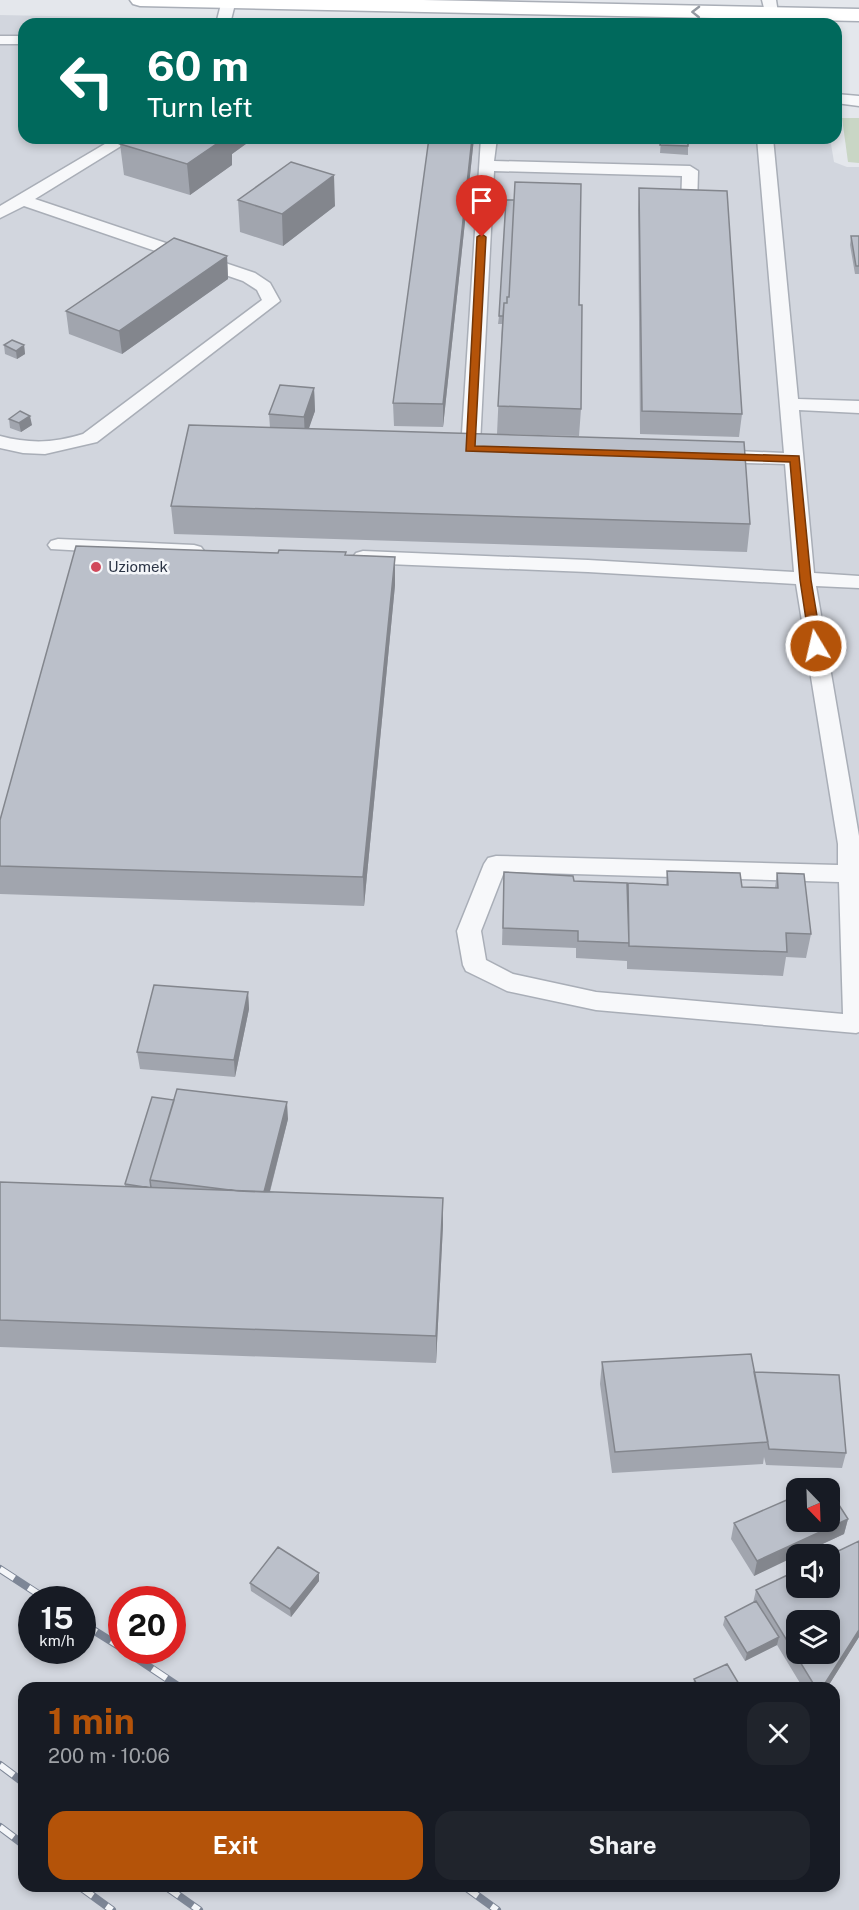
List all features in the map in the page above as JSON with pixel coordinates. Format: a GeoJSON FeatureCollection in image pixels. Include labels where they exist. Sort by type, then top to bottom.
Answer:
{"type":"FeatureCollection","features":[{"type":"Feature","properties":{"kind":"main road"},"geometry":{"type":"LineString","coordinates":[[140,0],[748,18],[770,7],[792,18]]}},
{"type":"Feature","properties":{"kind":"main road"},"geometry":{"type":"LineString","coordinates":[[810,18],[859,15]]}},
{"type":"Feature","properties":{"kind":"lane"},"geometry":{"type":"LineString","coordinates":[[225,18],[229,1]]}},
{"type":"Feature","properties":{"kind":"lane"},"geometry":{"type":"LineString","coordinates":[[0,40],[18,40]]}},
{"type":"Feature","properties":{"kind":"lane"},"geometry":{"type":"LineString","coordinates":[[842,100],[859,101]]}},
{"type":"Feature","properties":{"kind":"lane"},"geometry":{"type":"LineString","coordinates":[[0,213],[116,144]]}},
{"type":"Feature","properties":{"kind":"lane"},"geometry":{"type":"LineString","coordinates":[[488,144],[470,449],[505,450]]}},
{"type":"Feature","properties":{"kind":"lane"},"geometry":{"type":"LineString","coordinates":[[766,144],[805,580],[849,844],[851,874],[856,1024],[596,1001],[507,982],[475,965],[469,932],[496,864],[851,874]]}},
{"type":"Feature","properties":{"kind":"lane"},"geometry":{"type":"LineString","coordinates":[[486,166],[690,171],[689,207]]}},
{"type":"Feature","properties":{"kind":"lane"},"geometry":{"type":"LineString","coordinates":[[0,442],[15,447],[42,449],[61,448],[90,438],[271,301],[264,287],[249,277],[23,200]]}},
{"type":"Feature","properties":{"kind":"lane"},"geometry":{"type":"LineString","coordinates":[[790,404],[859,407]]}},
{"type":"Feature","properties":{"kind":"lane"},"geometry":{"type":"LineString","coordinates":[[690,456],[795,459]]}},
{"type":"Feature","properties":{"kind":"lane"},"geometry":{"type":"LineString","coordinates":[[58,545],[214,551]]}},
{"type":"Feature","properties":{"kind":"lane"},"geometry":{"type":"LineString","coordinates":[[345,557],[588,566],[859,582]]}},
{"type":"Feature","properties":{"kind":"shaded area"},"geometry":{"type":"Polygon","coordinates":[[[0,15],[143,18],[18,18],[18,144],[831,144],[834,162],[847,167],[859,167],[859,1910],[0,1910],[0,15]]]}},
{"type":"Feature","properties":{"kind":"green space"},"geometry":{"type":"Polygon","coordinates":[[[842,118],[859,118],[859,163],[848,162],[842,118]]]}},
{"type":"Feature","properties":{"kind":"building"},"geometry":{"type":"Polygon","coordinates":[[[120,144],[216,144],[187,164],[120,144]]]}},
{"type":"Feature","properties":{"kind":"building"},"geometry":{"type":"Polygon","coordinates":[[[428,144],[471,144],[443,404],[393,403],[428,144]]]}},
{"type":"Feature","properties":{"kind":"building"},"geometry":{"type":"Polygon","coordinates":[[[688,144],[688,146],[660,145],[688,144]]]}},
{"type":"Feature","properties":{"kind":"building"},"geometry":{"type":"Polygon","coordinates":[[[291,162],[334,175],[282,214],[238,200],[291,162]]]}},
{"type":"Feature","properties":{"kind":"building"},"geometry":{"type":"Polygon","coordinates":[[[515,182],[581,184],[579,305],[582,305],[581,409],[498,406],[504,303],[507,303],[507,297],[509,297],[515,182]]]}},
{"type":"Feature","properties":{"kind":"building"},"geometry":{"type":"Polygon","coordinates":[[[639,188],[727,191],[742,414],[642,411],[639,188]]]}},
{"type":"Feature","properties":{"kind":"building"},"geometry":{"type":"Polygon","coordinates":[[[506,200],[514,200],[509,297],[507,297],[507,303],[504,303],[503,316],[499,316],[506,200]]]}},
{"type":"Feature","properties":{"kind":"building"},"geometry":{"type":"Polygon","coordinates":[[[851,236],[859,236],[859,266],[856,266],[851,236]]]}},
{"type":"Feature","properties":{"kind":"building"},"geometry":{"type":"Polygon","coordinates":[[[174,238],[227,256],[119,331],[66,311],[174,238]]]}},
{"type":"Feature","properties":{"kind":"building"},"geometry":{"type":"Polygon","coordinates":[[[12,340],[24,345],[16,351],[4,345],[12,340]]]}},
{"type":"Feature","properties":{"kind":"building"},"geometry":{"type":"Polygon","coordinates":[[[280,385],[314,388],[304,417],[269,414],[280,385]]]}},
{"type":"Feature","properties":{"kind":"building"},"geometry":{"type":"Polygon","coordinates":[[[20,411],[30,416],[19,423],[9,419],[20,411]]]}},
{"type":"Feature","properties":{"kind":"building"},"geometry":{"type":"Polygon","coordinates":[[[189,425],[744,442],[750,524],[171,506],[189,425]]]}},
{"type":"Feature","properties":{"kind":"building"},"geometry":{"type":"Polygon","coordinates":[[[76,546],[278,553],[279,550],[346,552],[345,555],[395,557],[363,877],[0,866],[0,820],[76,546]]]}},
{"type":"Feature","properties":{"kind":"building"},"geometry":{"type":"Polygon","coordinates":[[[667,871],[740,873],[742,887],[778,888],[777,873],[804,874],[811,934],[786,933],[787,952],[629,946],[628,883],[668,885],[667,871]]]}},
{"type":"Feature","properties":{"kind":"building"},"geometry":{"type":"Polygon","coordinates":[[[504,872],[573,876],[574,881],[627,883],[629,943],[578,941],[578,931],[503,928],[504,872]]]}},
{"type":"Feature","properties":{"kind":"building"},"geometry":{"type":"Polygon","coordinates":[[[154,985],[248,992],[234,1060],[137,1052],[154,985]]]}},
{"type":"Feature","properties":{"kind":"building"},"geometry":{"type":"Polygon","coordinates":[[[177,1089],[287,1102],[264,1192],[150,1180],[177,1089]]]}},
{"type":"Feature","properties":{"kind":"building"},"geometry":{"type":"Polygon","coordinates":[[[152,1097],[174,1100],[150,1180],[151,1188],[125,1184],[152,1097]]]}},
{"type":"Feature","properties":{"kind":"building"},"geometry":{"type":"Polygon","coordinates":[[[0,1182],[443,1198],[436,1336],[0,1320],[0,1182]]]}},
{"type":"Feature","properties":{"kind":"building"},"geometry":{"type":"Polygon","coordinates":[[[751,1354],[768,1442],[615,1452],[602,1362],[751,1354]]]}},
{"type":"Feature","properties":{"kind":"building"},"geometry":{"type":"Polygon","coordinates":[[[754,1372],[839,1375],[846,1453],[769,1449],[754,1372]]]}},
{"type":"Feature","properties":{"kind":"building"},"geometry":{"type":"Polygon","coordinates":[[[786,1500],[786,1532],[820,1532],[794,1544],[786,1544],[786,1548],[757,1561],[734,1523],[786,1500]]]}},
{"type":"Feature","properties":{"kind":"building"},"geometry":{"type":"Polygon","coordinates":[[[840,1507],[848,1519],[840,1523],[840,1507]]]}},
{"type":"Feature","properties":{"kind":"building"},"geometry":{"type":"Polygon","coordinates":[[[859,1541],[859,1630],[840,1660],[840,1610],[786,1610],[786,1639],[756,1590],[786,1576],[786,1598],[840,1598],[840,1550],[859,1541]]]}},
{"type":"Feature","properties":{"kind":"building"},"geometry":{"type":"Polygon","coordinates":[[[278,1547],[319,1573],[290,1609],[250,1583],[278,1547]]]}},
{"type":"Feature","properties":{"kind":"building"},"geometry":{"type":"Polygon","coordinates":[[[756,1601],[779,1637],[747,1653],[725,1617],[756,1601]]]}},
{"type":"Feature","properties":{"kind":"building"},"geometry":{"type":"Polygon","coordinates":[[[727,1664],[738,1682],[696,1682],[694,1679],[727,1664]]]}},
{"type":"Feature","properties":{"kind":"building"},"geometry":{"type":"Polygon","coordinates":[[[801,1664],[837,1664],[826,1682],[812,1682],[801,1664]]]}},
{"type":"Feature","properties":{"kind":"railway"},"geometry":{"type":"LineString","coordinates":[[0,1569],[26,1586]]}},
{"type":"Feature","properties":{"kind":"railway"},"geometry":{"type":"LineString","coordinates":[[96,1632],[108,1639]]}},
{"type":"Feature","properties":{"kind":"railway"},"geometry":{"type":"LineString","coordinates":[[145,1664],[172,1682]]}},
{"type":"Feature","properties":{"kind":"railway"},"geometry":{"type":"LineString","coordinates":[[0,1765],[18,1778]]}},
{"type":"Feature","properties":{"kind":"railway"},"geometry":{"type":"LineString","coordinates":[[0,1827],[18,1840]]}},
{"type":"Feature","properties":{"kind":"railway"},"geometry":{"type":"LineString","coordinates":[[87,1892],[112,1910]]}},
{"type":"Feature","properties":{"kind":"railway"},"geometry":{"type":"LineString","coordinates":[[174,1892],[199,1910]]}},
{"type":"Feature","properties":{"kind":"railway"},"geometry":{"type":"LineString","coordinates":[[472,1892],[497,1910]]}},
{"type":"Feature","properties":{"kind":"place","name":"Uziomek"},"geometry":{"type":"Point","coordinates":[96,567]}},
{"type":"Feature","properties":{"kind":"route"},"geometry":{"type":"LineString","coordinates":[[482,237],[470,449],[795,459],[805,580],[816,646]]}}]}
